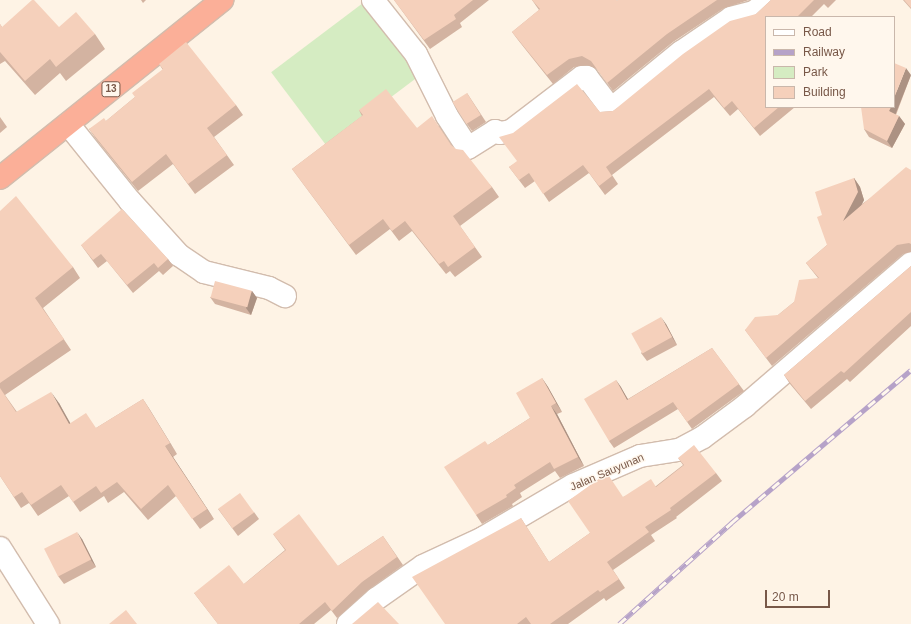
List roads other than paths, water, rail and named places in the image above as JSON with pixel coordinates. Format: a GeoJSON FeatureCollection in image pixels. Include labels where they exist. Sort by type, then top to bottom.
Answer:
{"type":"FeatureCollection","features":[{"type":"Feature","properties":{"kind":"highway","name":"13"},"geometry":{"type":"LineString","coordinates":[[0,178],[222,0]]}},
{"type":"Feature","properties":{"kind":"street"},"geometry":{"type":"LineString","coordinates":[[373,0],[416,54],[447,116],[468,148],[495,131],[500,133],[511,131],[582,77],[587,77],[611,109],[681,52],[731,18],[754,12],[769,0]]}},
{"type":"Feature","properties":{"kind":"street"},"geometry":{"type":"LineString","coordinates":[[68,124],[130,201],[179,255],[204,272],[269,288],[285,296]]}},
{"type":"Feature","properties":{"kind":"street","name":"Jalan Sauyunan"},"geometry":{"type":"LineString","coordinates":[[348,624],[376,599],[423,566],[483,538],[573,485],[640,456],[679,450],[703,437],[757,396],[911,263]]}},
{"type":"Feature","properties":{"kind":"street"},"geometry":{"type":"LineString","coordinates":[[0,548],[48,624]]}},
{"type":"Feature","properties":{"kind":"railway"},"geometry":{"type":"LineString","coordinates":[[619,624],[731,523],[911,370]]}}]}
